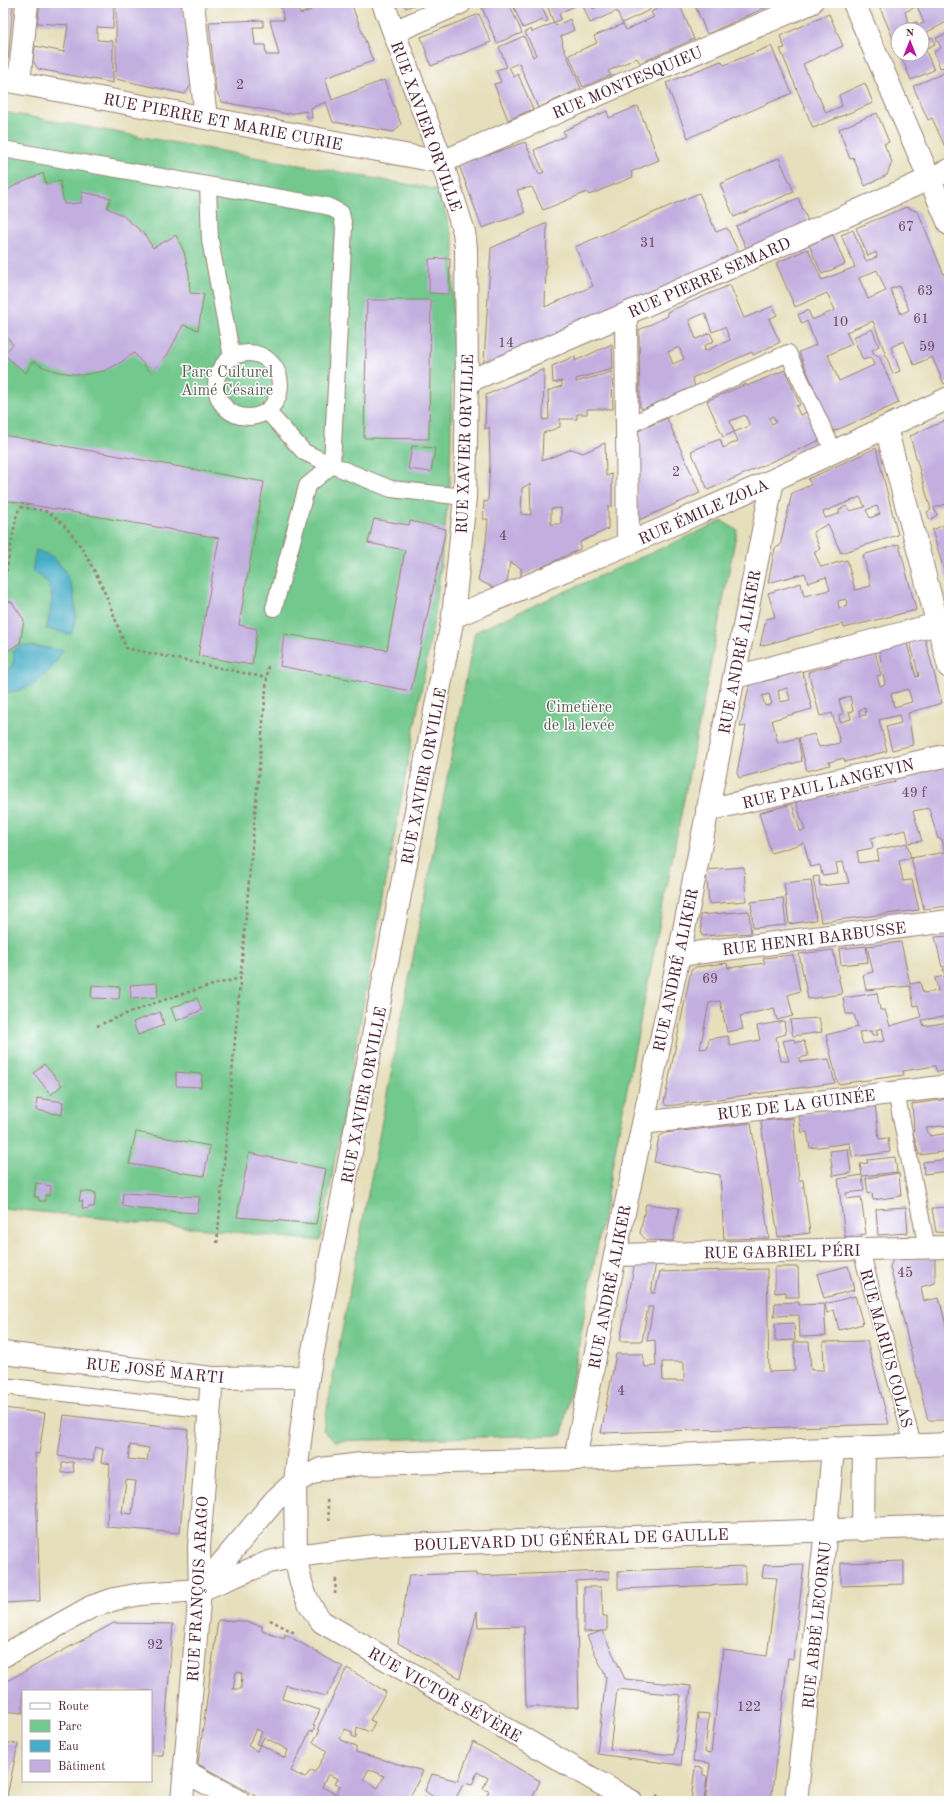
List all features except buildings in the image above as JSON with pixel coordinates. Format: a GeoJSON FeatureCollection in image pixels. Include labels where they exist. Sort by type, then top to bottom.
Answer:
{"type":"FeatureCollection","features":[{"type":"Feature","properties":{"kind":"street"},"geometry":{"type":"LineString","coordinates":[[11,82],[27,3]]}},
{"type":"Feature","properties":{"kind":"street"},"geometry":{"type":"LineString","coordinates":[[193,3],[206,118]]}},
{"type":"Feature","properties":{"kind":"street","name":"RUE XAVIER ORVILLE"},"geometry":{"type":"LineString","coordinates":[[296,1556],[296,1482],[308,1377],[453,618],[465,497],[467,382],[466,248],[464,232],[442,162],[383,3]]}},
{"type":"Feature","properties":{"kind":"street"},"geometry":{"type":"LineString","coordinates":[[394,32],[460,3]]}},
{"type":"Feature","properties":{"kind":"street","name":"RUE MONTESQUIEU"},"geometry":{"type":"LineString","coordinates":[[442,162],[811,3]]}},
{"type":"Feature","properties":{"kind":"street"},"geometry":{"type":"LineString","coordinates":[[854,3],[939,174],[949,224]]}},
{"type":"Feature","properties":{"kind":"street","name":"RUE PIERRE ET MARIE CURIE"},"geometry":{"type":"LineString","coordinates":[[11,82],[442,162]]}},
{"type":"Feature","properties":{"kind":"street","name":"RUE PIERRE SEMARD"},"geometry":{"type":"LineString","coordinates":[[467,382],[626,314],[939,174]]}},
{"type":"Feature","properties":{"kind":"street"},"geometry":{"type":"LineString","coordinates":[[626,314],[628,544]]}},
{"type":"Feature","properties":{"kind":"street","name":"RUE ÉMILE ZOLA"},"geometry":{"type":"LineString","coordinates":[[453,618],[774,480],[949,398]]}},
{"type":"Feature","properties":{"kind":"street"},"geometry":{"type":"LineString","coordinates":[[886,428],[943,622],[949,667]]}},
{"type":"Feature","properties":{"kind":"street","name":"RUE ANDRÉ ALIKER"},"geometry":{"type":"LineString","coordinates":[[575,1459],[615,1255],[679,955],[706,810],[735,677],[774,480]]}},
{"type":"Feature","properties":{"kind":"street"},"geometry":{"type":"LineString","coordinates":[[735,677],[943,622]]}},
{"type":"Feature","properties":{"kind":"street","name":"RUE PAUL LANGEVIN"},"geometry":{"type":"LineString","coordinates":[[706,810],[949,755]]}},
{"type":"Feature","properties":{"kind":"street","name":"RUE HENRI BARBUSSE"},"geometry":{"type":"LineString","coordinates":[[679,955],[949,921]]}},
{"type":"Feature","properties":{"kind":"street","name":"RUE DE LA GUINÉE"},"geometry":{"type":"LineString","coordinates":[[643,1123],[949,1086]]}},
{"type":"Feature","properties":{"kind":"street","name":"RUE GABRIEL PÉRI"},"geometry":{"type":"LineString","coordinates":[[615,1255],[949,1247]]}},
{"type":"Feature","properties":{"kind":"street","name":"RUE JOSÉ MARTI"},"geometry":{"type":"LineString","coordinates":[[3,1353],[212,1378],[308,1377]]}},
{"type":"Feature","properties":{"kind":"street","name":"RUE FRANÇOIS ARAGO"},"geometry":{"type":"LineString","coordinates":[[182,1801],[200,1590],[199,1547],[212,1378]]}},
{"type":"Feature","properties":{"kind":"street"},"geometry":{"type":"LineString","coordinates":[[200,1590],[261,1515],[296,1482],[321,1469],[362,1464],[575,1459],[949,1444]]}},
{"type":"Feature","properties":{"kind":"street"},"geometry":{"type":"LineString","coordinates":[[863,1530],[864,1447]]}},
{"type":"Feature","properties":{"kind":"street","name":"RUE ABBÉ LECORNU"},"geometry":{"type":"LineString","coordinates":[[796,1801],[826,1530],[833,1448]]}},
{"type":"Feature","properties":{"kind":"street","name":"BOULEVARD DU GÉNÉRAL DE GAULLE"},"geometry":{"type":"LineString","coordinates":[[3,1656],[91,1607],[115,1599],[141,1594],[200,1590],[269,1562],[296,1556],[374,1546],[949,1526]]}},
{"type":"Feature","properties":{"kind":"street","name":"RUE VICTOR SÉVÈRE"},"geometry":{"type":"LineString","coordinates":[[296,1556],[304,1595],[312,1611],[322,1622],[631,1801]]}},
{"type":"Feature","properties":{"kind":"street"},"geometry":{"type":"LineString","coordinates":[[185,1771],[238,1801]]}},
{"type":"Feature","properties":{"kind":"lane"},"geometry":{"type":"LineString","coordinates":[[3,149],[327,206],[341,213],[344,227],[332,465],[307,486],[274,608]]}},
{"type":"Feature","properties":{"kind":"lane"},"geometry":{"type":"LineString","coordinates":[[208,185],[210,240],[232,357]]}},
{"type":"Feature","properties":{"kind":"lane"},"geometry":{"type":"LineString","coordinates":[[243,353],[254,353],[264,357],[272,364],[278,373],[281,384],[279,394],[274,404],[267,411],[257,416],[247,417],[237,415],[228,410],[221,402],[216,393],[218,372],[232,357],[243,353]]}},
{"type":"Feature","properties":{"kind":"lane"},"geometry":{"type":"LineString","coordinates":[[627,426],[788,353],[834,452]]}},
{"type":"Feature","properties":{"kind":"lane"},"geometry":{"type":"LineString","coordinates":[[267,411],[304,452],[332,465],[391,489],[465,497]]}},
{"type":"Feature","properties":{"kind":"lane"},"geometry":{"type":"LineString","coordinates":[[896,1092],[927,1248]]}},
{"type":"Feature","properties":{"kind":"lane","name":"RUE MARIUS COLAS"},"geometry":{"type":"LineString","coordinates":[[861,1250],[913,1446]]}},
{"type":"Feature","properties":{"kind":"lane","name":"RUE JOSÉ MARTI"},"geometry":{"type":"LineString","coordinates":[[3,1386],[210,1410]]}},
{"type":"Feature","properties":{"kind":"path"},"geometry":{"type":"LineString","coordinates":[[3,590],[17,513],[21,507],[50,513],[76,539],[107,597],[126,648],[267,678]]}},
{"type":"Feature","properties":{"kind":"path"},"geometry":{"type":"LineString","coordinates":[[217,1242],[268,666]]}},
{"type":"Feature","properties":{"kind":"path"},"geometry":{"type":"LineString","coordinates":[[97,1026],[138,1009],[241,978]]}},
{"type":"Feature","properties":{"kind":"path"},"geometry":{"type":"LineString","coordinates":[[327,1500],[330,1524]]}},
{"type":"Feature","properties":{"kind":"green space","name":"Parc Culturel Aimé Césaire"},"geometry":{"type":"Polygon","coordinates":[[[3,112],[439,190],[454,244],[450,483],[435,615],[320,1241],[3,1208],[3,112]]]}},
{"type":"Feature","properties":{"kind":"green space","name":"Cimetière de la levée"},"geometry":{"type":"Polygon","coordinates":[[[722,521],[737,530],[620,1125],[562,1435],[335,1441],[323,1430],[475,632],[722,521]]]}},
{"type":"Feature","properties":{"kind":"water"},"geometry":{"type":"Polygon","coordinates":[[[36,550],[53,557],[63,568],[73,590],[76,616],[71,634],[46,629],[50,612],[51,596],[50,589],[46,582],[41,576],[32,572],[36,550]]]}},
{"type":"Feature","properties":{"kind":"water"},"geometry":{"type":"Polygon","coordinates":[[[22,645],[63,650],[52,667],[39,680],[23,689],[3,693],[3,672],[9,669],[12,664],[14,658],[13,651],[22,645]]]}}]}
